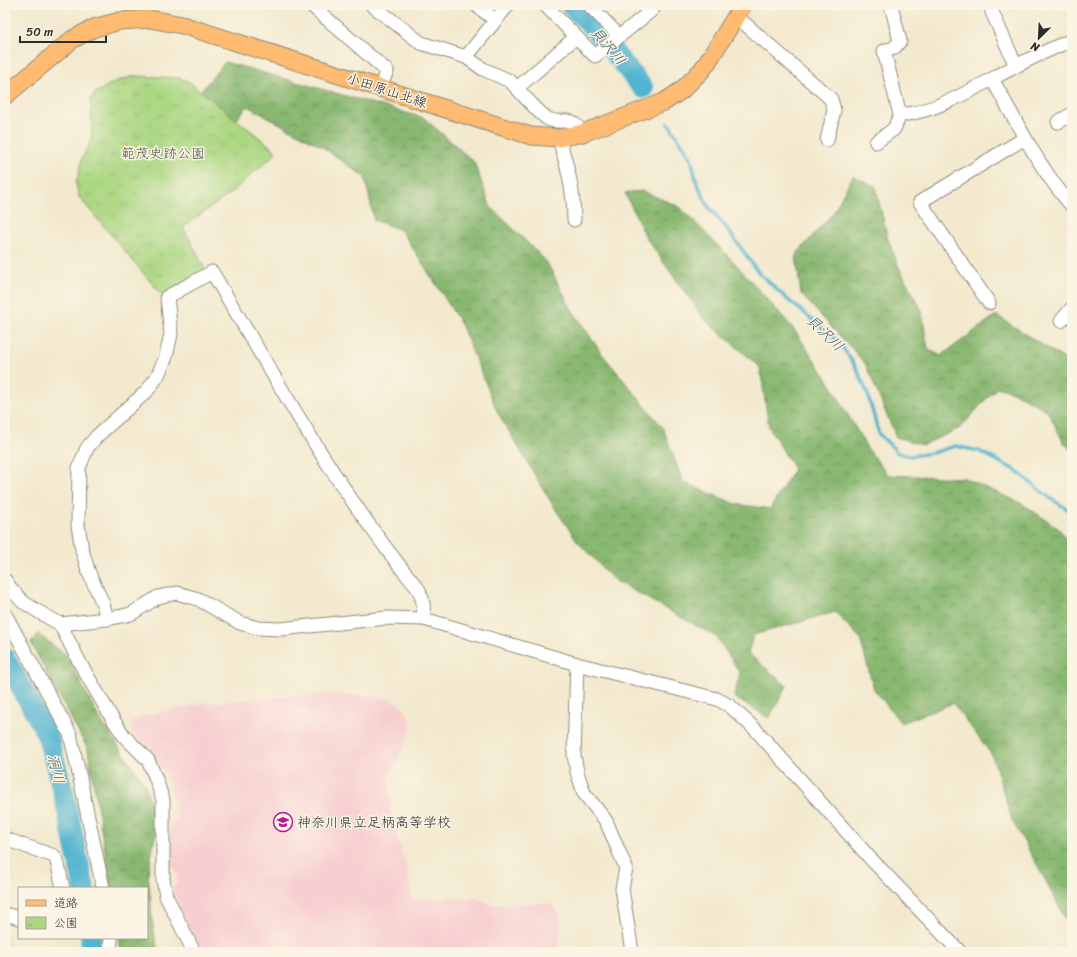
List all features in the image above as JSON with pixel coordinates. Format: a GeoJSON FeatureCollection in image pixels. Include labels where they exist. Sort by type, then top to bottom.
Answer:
{"type":"FeatureCollection","features":[{"type":"Feature","properties":{"kind":"main road","name":"小田原山北線"},"geometry":{"type":"LineString","coordinates":[[5,96],[73,39],[94,28],[120,21],[150,19],[182,24],[531,136],[559,138],[583,133],[664,102],[682,90],[707,63],[739,11]]}},
{"type":"Feature","properties":{"kind":"street"},"geometry":{"type":"LineString","coordinates":[[311,5],[387,71],[380,87]]}},
{"type":"Feature","properties":{"kind":"street"},"geometry":{"type":"LineString","coordinates":[[372,5],[421,43],[466,57],[483,69],[510,81],[548,119],[570,120],[576,124],[583,133]]}},
{"type":"Feature","properties":{"kind":"street"},"geometry":{"type":"LineString","coordinates":[[476,5],[495,20]]}},
{"type":"Feature","properties":{"kind":"street"},"geometry":{"type":"LineString","coordinates":[[466,57],[508,5]]}},
{"type":"Feature","properties":{"kind":"street"},"geometry":{"type":"LineString","coordinates":[[545,5],[595,56],[652,10],[655,5]]}},
{"type":"Feature","properties":{"kind":"street"},"geometry":{"type":"LineString","coordinates":[[589,5],[619,36]]}},
{"type":"Feature","properties":{"kind":"street"},"geometry":{"type":"LineString","coordinates":[[876,142],[894,129],[900,115],[884,51],[894,48],[900,41],[891,5]]}},
{"type":"Feature","properties":{"kind":"street"},"geometry":{"type":"LineString","coordinates":[[991,5],[992,12],[1016,66]]}},
{"type":"Feature","properties":{"kind":"street"},"geometry":{"type":"LineString","coordinates":[[739,11],[831,99],[834,110],[827,140]]}},
{"type":"Feature","properties":{"kind":"street"},"geometry":{"type":"LineString","coordinates":[[517,88],[576,37]]}},
{"type":"Feature","properties":{"kind":"street"},"geometry":{"type":"LineString","coordinates":[[900,115],[914,114],[940,105],[1016,66],[1072,40]]}},
{"type":"Feature","properties":{"kind":"street"},"geometry":{"type":"LineString","coordinates":[[992,79],[1042,167],[1072,206]]}},
{"type":"Feature","properties":{"kind":"street"},"geometry":{"type":"LineString","coordinates":[[1058,122],[1072,114]]}},
{"type":"Feature","properties":{"kind":"street"},"geometry":{"type":"LineString","coordinates":[[559,138],[571,181],[574,220]]}},
{"type":"Feature","properties":{"kind":"street"},"geometry":{"type":"LineString","coordinates":[[989,303],[920,202],[1025,138]]}},
{"type":"Feature","properties":{"kind":"street"},"geometry":{"type":"LineString","coordinates":[[107,619],[82,550],[78,525],[79,468],[87,448],[97,436],[147,391],[157,377],[166,357],[171,334],[167,297],[212,272],[314,440],[370,527],[419,590],[423,602],[424,619]]}},
{"type":"Feature","properties":{"kind":"street"},"geometry":{"type":"LineString","coordinates":[[1061,321],[1072,308]]}},
{"type":"Feature","properties":{"kind":"street"},"geometry":{"type":"LineString","coordinates":[[5,580],[11,590],[23,602],[60,624],[81,665],[112,718],[124,736],[148,760],[163,800],[163,879],[166,896],[194,952]]}},
{"type":"Feature","properties":{"kind":"street"},"geometry":{"type":"LineString","coordinates":[[60,624],[107,619],[131,614],[158,597],[177,593],[198,599],[240,623],[258,628],[280,629],[386,618],[424,619],[577,664],[717,699],[730,706],[754,729],[870,858],[960,952]]}},
{"type":"Feature","properties":{"kind":"street"},"geometry":{"type":"LineString","coordinates":[[5,614],[70,734],[102,887]]}},
{"type":"Feature","properties":{"kind":"street"},"geometry":{"type":"LineString","coordinates":[[577,664],[574,754],[577,772],[584,792],[606,821],[626,868],[622,889],[632,952]]}},
{"type":"Feature","properties":{"kind":"street"},"geometry":{"type":"LineString","coordinates":[[5,839],[54,856],[57,861],[63,887]]}},
{"type":"Feature","properties":{"kind":"street"},"geometry":{"type":"LineString","coordinates":[[5,914],[18,918]]}},
{"type":"Feature","properties":{"kind":"street"},"geometry":{"type":"LineString","coordinates":[[110,952],[111,939]]}},
{"type":"Feature","properties":{"kind":"shaded area","name":"神奈川県立足柄高等学校"},"geometry":{"type":"Polygon","coordinates":[[[321,694],[357,695],[391,699],[399,703],[410,718],[411,729],[389,780],[391,813],[395,832],[406,864],[412,899],[477,898],[492,905],[547,903],[553,906],[560,917],[561,927],[558,945],[559,952],[202,952],[181,911],[173,889],[174,886],[178,884],[177,871],[171,866],[170,830],[176,819],[176,802],[172,797],[164,771],[146,746],[131,733],[133,722],[138,717],[204,703],[321,694]]]}},
{"type":"Feature","properties":{"kind":"green space"},"geometry":{"type":"Polygon","coordinates":[[[225,62],[424,118],[474,162],[490,206],[546,261],[572,310],[602,354],[663,428],[683,482],[736,504],[770,509],[794,469],[769,427],[760,367],[703,318],[647,239],[625,193],[642,191],[680,207],[732,260],[792,327],[828,380],[867,448],[888,475],[964,478],[1023,504],[1059,529],[1072,548],[1072,932],[1045,879],[1012,820],[992,755],[953,703],[901,723],[874,689],[860,638],[835,612],[753,635],[748,653],[787,686],[769,718],[734,697],[740,673],[717,637],[614,580],[578,542],[554,507],[498,413],[461,324],[401,230],[374,220],[365,177],[321,146],[247,106],[227,132],[200,92],[225,62]]]}},
{"type":"Feature","properties":{"kind":"green space","name":"範茂史跡公園"},"geometry":{"type":"Polygon","coordinates":[[[135,76],[180,78],[189,82],[275,150],[275,154],[235,190],[183,227],[204,267],[203,273],[162,295],[79,197],[76,184],[82,158],[92,139],[91,100],[94,94],[120,80],[135,76]]]}},
{"type":"Feature","properties":{"kind":"green space"},"geometry":{"type":"Polygon","coordinates":[[[853,176],[875,186],[888,240],[901,272],[921,309],[928,349],[941,356],[996,315],[1072,364],[1072,451],[1064,443],[1047,410],[1013,392],[997,387],[960,428],[923,445],[896,437],[865,363],[801,294],[796,255],[833,213],[853,176]]]}},
{"type":"Feature","properties":{"kind":"green space"},"geometry":{"type":"Polygon","coordinates":[[[38,634],[66,655],[99,718],[146,786],[156,831],[148,873],[153,927],[158,952],[121,952],[119,939],[148,939],[148,887],[111,887],[88,750],[31,643],[38,634]]]}},
{"type":"Feature","properties":{"kind":"waterway","name":"貝沢川"},"geometry":{"type":"LineString","coordinates":[[571,5],[593,27],[643,88]]}},
{"type":"Feature","properties":{"kind":"waterway","name":"貝沢川"},"geometry":{"type":"LineString","coordinates":[[668,123],[691,158],[697,183],[708,206],[725,226],[759,273],[787,299],[839,342],[857,369],[867,392],[879,434],[898,453],[910,456],[932,453],[955,446],[979,451],[1015,470],[1050,498],[1072,512]]}},
{"type":"Feature","properties":{"kind":"waterway","name":"洞川"},"geometry":{"type":"LineString","coordinates":[[5,658],[48,738],[64,795],[84,887]]}},
{"type":"Feature","properties":{"kind":"waterway","name":"洞川"},"geometry":{"type":"LineString","coordinates":[[90,952],[91,939]]}},
{"type":"Feature","properties":{"kind":"place","name":"神奈川県立足柄高等学校"},"geometry":{"type":"Point","coordinates":[283,822]}}]}
